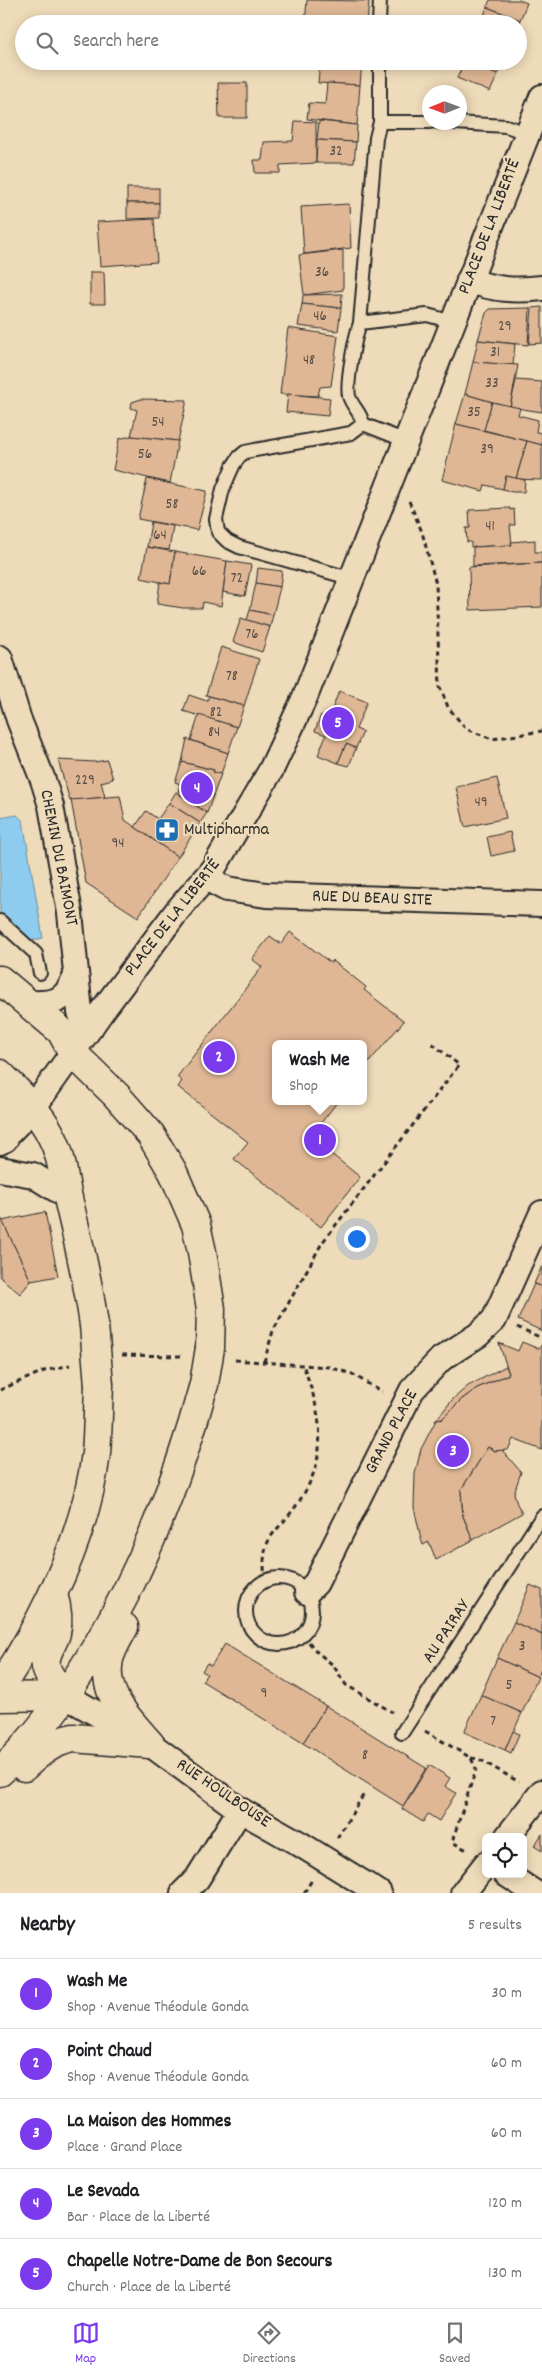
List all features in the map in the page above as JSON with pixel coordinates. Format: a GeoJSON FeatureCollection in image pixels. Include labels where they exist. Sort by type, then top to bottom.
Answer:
{"type":"FeatureCollection","features":[{"type":"Feature","properties":{"kind":"main road"},"geometry":{"type":"LineString","coordinates":[[0,980],[61,1031],[73,1053],[137,1118],[151,1136],[182,1189],[196,1225],[211,1309],[212,1334],[204,1384],[185,1448],[162,1510],[119,1604],[66,1696],[38,1732],[0,1772]]}},
{"type":"Feature","properties":{"kind":"main road"},"geometry":{"type":"LineString","coordinates":[[0,1074],[34,1107],[51,1134],[59,1153],[67,1196],[83,1254],[94,1325],[99,1384],[96,1454],[74,1540],[41,1618],[0,1688]]}},
{"type":"Feature","properties":{"kind":"main road"},"geometry":{"type":"LineString","coordinates":[[0,1098],[4,1102],[2,1140]]}},
{"type":"Feature","properties":{"kind":"main road"},"geometry":{"type":"LineString","coordinates":[[150,1744],[116,1703],[108,1671],[109,1658],[115,1644],[164,1546],[166,1521],[162,1510]]}},
{"type":"Feature","properties":{"kind":"main road"},"geometry":{"type":"LineString","coordinates":[[52,1593],[58,1616],[56,1634],[47,1653],[46,1666],[51,1679],[66,1696]]}},
{"type":"Feature","properties":{"kind":"main road"},"geometry":{"type":"LineString","coordinates":[[0,1697],[66,1696]]}},
{"type":"Feature","properties":{"kind":"main road"},"geometry":{"type":"LineString","coordinates":[[0,1791],[48,1746],[61,1740],[73,1738],[150,1744]]}},
{"type":"Feature","properties":{"kind":"street","name":"PLACE DE LA LIBERTÉ"},"geometry":{"type":"LineString","coordinates":[[2,1140],[34,1107],[177,911],[206,878],[237,831],[288,736],[542,97]]}},
{"type":"Feature","properties":{"kind":"street"},"geometry":{"type":"LineString","coordinates":[[469,280],[484,286],[512,291],[542,288]]}},
{"type":"Feature","properties":{"kind":"street","name":"CHEMIN DU BAIMONT"},"geometry":{"type":"LineString","coordinates":[[0,658],[19,720],[43,780],[51,806],[70,913],[80,1012],[84,1022],[91,1027]]}},
{"type":"Feature","properties":{"kind":"street","name":"RUE DU BEAU SITE"},"geometry":{"type":"LineString","coordinates":[[206,878],[227,889],[266,895],[542,904]]}},
{"type":"Feature","properties":{"kind":"street"},"geometry":{"type":"LineString","coordinates":[[29,1003],[54,1002],[63,997],[70,989],[76,976]]}},
{"type":"Feature","properties":{"kind":"street"},"geometry":{"type":"LineString","coordinates":[[0,1169],[33,1174],[67,1196]]}},
{"type":"Feature","properties":{"kind":"street","name":"GRAND PLACE"},"geometry":{"type":"LineString","coordinates":[[307,1592],[316,1583],[412,1390],[441,1359],[478,1335],[494,1320],[542,1213]]}},
{"type":"Feature","properties":{"kind":"street","name":"RUE HOULBOUSE"},"geometry":{"type":"LineString","coordinates":[[66,1696],[150,1744],[240,1810],[300,1844],[379,1893]]}},
{"type":"Feature","properties":{"kind":"street"},"geometry":{"type":"LineString","coordinates":[[510,1833],[541,1793]]}},
{"type":"Feature","properties":{"kind":"street"},"geometry":{"type":"LineString","coordinates":[[183,1893],[197,1879],[240,1810]]}},
{"type":"Feature","properties":{"kind":"street"},"geometry":{"type":"LineString","coordinates":[[463,1893],[479,1858]]}},
{"type":"Feature","properties":{"kind":"street"},"geometry":{"type":"LineString","coordinates":[[512,1878],[535,1893]]}},
{"type":"Feature","properties":{"kind":"lane"},"geometry":{"type":"LineString","coordinates":[[379,15],[380,0]]}},
{"type":"Feature","properties":{"kind":"lane"},"geometry":{"type":"LineString","coordinates":[[363,424],[362,415],[349,395],[356,336],[360,323],[376,138],[380,122],[381,70]]}},
{"type":"Feature","properties":{"kind":"lane"},"geometry":{"type":"LineString","coordinates":[[380,122],[422,122]]}},
{"type":"Feature","properties":{"kind":"lane"},"geometry":{"type":"LineString","coordinates":[[467,124],[506,126],[527,133]]}},
{"type":"Feature","properties":{"kind":"lane"},"geometry":{"type":"LineString","coordinates":[[360,323],[427,315],[453,322]]}},
{"type":"Feature","properties":{"kind":"lane"},"geometry":{"type":"LineString","coordinates":[[363,424],[406,441]]}},
{"type":"Feature","properties":{"kind":"lane"},"geometry":{"type":"LineString","coordinates":[[352,579],[239,547],[227,541],[218,532],[216,519],[227,477],[245,452],[351,432],[363,424]]}},
{"type":"Feature","properties":{"kind":"lane"},"geometry":{"type":"LineString","coordinates":[[0,921],[36,954],[40,973]]}},
{"type":"Feature","properties":{"kind":"lane","name":"AU PAIRAY"},"geometry":{"type":"LineString","coordinates":[[402,1733],[542,1516]]}},
{"type":"Feature","properties":{"kind":"lane"},"geometry":{"type":"LineString","coordinates":[[284,1577],[293,1580],[307,1592],[313,1610],[308,1628],[292,1642],[270,1643],[259,1638],[251,1629],[246,1619],[247,1601],[256,1586],[265,1580],[284,1577]]}},
{"type":"Feature","properties":{"kind":"path"},"geometry":{"type":"LineString","coordinates":[[387,491],[411,502],[422,532],[436,584],[440,686],[448,707],[466,729],[492,738],[542,731]]}},
{"type":"Feature","properties":{"kind":"path"},"geometry":{"type":"LineString","coordinates":[[264,1362],[273,1330],[322,1243],[459,1065],[428,1041]]}},
{"type":"Feature","properties":{"kind":"path"},"geometry":{"type":"LineString","coordinates":[[265,1580],[263,1557],[267,1542],[299,1502],[312,1475],[319,1454],[317,1403],[303,1365]]}},
{"type":"Feature","properties":{"kind":"path"},"geometry":{"type":"LineString","coordinates":[[302,1635],[317,1652],[333,1665],[346,1685],[445,1741],[471,1758],[479,1759],[541,1793]]}},
{"type":"Feature","properties":{"kind":"path"},"geometry":{"type":"LineString","coordinates":[[471,1758],[476,1769],[452,1842],[479,1858]]}},
{"type":"Feature","properties":{"kind":"water"},"geometry":{"type":"Polygon","coordinates":[[[17,815],[23,821],[43,938],[30,941],[0,913],[0,818],[17,815]]]}},
{"type":"Feature","properties":{"kind":"building"},"geometry":{"type":"Polygon","coordinates":[[[307,0],[369,1],[368,15],[306,15],[307,0]]]}},
{"type":"Feature","properties":{"kind":"building"},"geometry":{"type":"Polygon","coordinates":[[[490,0],[519,0],[527,3],[522,15],[507,15],[487,7],[490,0]]]}},
{"type":"Feature","properties":{"kind":"building"},"geometry":{"type":"Polygon","coordinates":[[[487,7],[507,15],[484,15],[487,7]]]}},
{"type":"Feature","properties":{"kind":"building"},"geometry":{"type":"Polygon","coordinates":[[[319,70],[361,70],[360,85],[318,83],[319,70]]]}},
{"type":"Feature","properties":{"kind":"building"},"geometry":{"type":"Polygon","coordinates":[[[461,70],[488,70],[498,74],[490,92],[457,78],[461,70]]]}},
{"type":"Feature","properties":{"kind":"building"},"geometry":{"type":"Polygon","coordinates":[[[488,70],[500,70],[498,74],[488,70]]]}},
{"type":"Feature","properties":{"kind":"building"},"geometry":{"type":"Polygon","coordinates":[[[218,83],[247,83],[247,118],[219,118],[218,83]]]}},
{"type":"Feature","properties":{"kind":"building"},"geometry":{"type":"Polygon","coordinates":[[[327,83],[360,85],[357,125],[307,119],[309,103],[325,104],[327,83]]]}},
{"type":"Feature","properties":{"kind":"building"},"geometry":{"type":"Polygon","coordinates":[[[295,121],[316,122],[316,163],[280,165],[280,173],[255,173],[254,160],[262,160],[264,142],[293,141],[295,121]]]}},
{"type":"Feature","properties":{"kind":"building"},"geometry":{"type":"Polygon","coordinates":[[[319,121],[357,125],[356,142],[317,140],[319,121]]]}},
{"type":"Feature","properties":{"kind":"building"},"geometry":{"type":"Polygon","coordinates":[[[317,140],[356,142],[354,163],[316,163],[317,140]]]}},
{"type":"Feature","properties":{"kind":"building"},"geometry":{"type":"Polygon","coordinates":[[[127,188],[159,188],[159,203],[127,203],[127,188]]]}},
{"type":"Feature","properties":{"kind":"building"},"geometry":{"type":"Polygon","coordinates":[[[127,203],[159,203],[159,218],[127,219],[127,203]]]}},
{"type":"Feature","properties":{"kind":"building"},"geometry":{"type":"Polygon","coordinates":[[[349,204],[351,248],[304,254],[301,207],[349,204]]]}},
{"type":"Feature","properties":{"kind":"building"},"geometry":{"type":"Polygon","coordinates":[[[154,219],[157,262],[100,266],[97,222],[154,219]]]}},
{"type":"Feature","properties":{"kind":"building"},"geometry":{"type":"Polygon","coordinates":[[[343,250],[343,290],[304,295],[299,255],[343,250]]]}},
{"type":"Feature","properties":{"kind":"building"},"geometry":{"type":"Polygon","coordinates":[[[90,272],[104,272],[105,304],[90,304],[90,272]]]}},
{"type":"Feature","properties":{"kind":"building"},"geometry":{"type":"Polygon","coordinates":[[[342,294],[341,308],[302,304],[303,295],[342,294]]]}},
{"type":"Feature","properties":{"kind":"building"},"geometry":{"type":"Polygon","coordinates":[[[302,304],[341,308],[338,331],[298,326],[302,304]]]}},
{"type":"Feature","properties":{"kind":"building"},"geometry":{"type":"Polygon","coordinates":[[[542,307],[542,343],[529,344],[532,308],[542,307]]]}},
{"type":"Feature","properties":{"kind":"building"},"geometry":{"type":"Polygon","coordinates":[[[530,308],[528,345],[478,340],[486,313],[490,309],[530,308]]]}},
{"type":"Feature","properties":{"kind":"building"},"geometry":{"type":"Polygon","coordinates":[[[288,328],[338,336],[331,386],[320,387],[318,396],[280,394],[288,328]]]}},
{"type":"Feature","properties":{"kind":"building"},"geometry":{"type":"Polygon","coordinates":[[[478,340],[515,344],[513,365],[473,362],[478,340]]]}},
{"type":"Feature","properties":{"kind":"building"},"geometry":{"type":"Polygon","coordinates":[[[473,362],[518,365],[510,407],[465,394],[473,362]]]}},
{"type":"Feature","properties":{"kind":"building"},"geometry":{"type":"Polygon","coordinates":[[[516,380],[542,382],[542,412],[510,407],[516,380]]]}},
{"type":"Feature","properties":{"kind":"building"},"geometry":{"type":"Polygon","coordinates":[[[288,394],[330,398],[328,416],[286,412],[288,394]]]}},
{"type":"Feature","properties":{"kind":"building"},"geometry":{"type":"Polygon","coordinates":[[[465,394],[492,402],[484,431],[456,424],[465,394]]]}},
{"type":"Feature","properties":{"kind":"building"},"geometry":{"type":"Polygon","coordinates":[[[141,399],[187,400],[178,441],[131,436],[137,410],[131,408],[132,402],[141,399]]]}},
{"type":"Feature","properties":{"kind":"building"},"geometry":{"type":"Polygon","coordinates":[[[492,402],[520,408],[518,415],[538,420],[536,432],[542,433],[542,445],[484,430],[492,402]]]}},
{"type":"Feature","properties":{"kind":"building"},"geometry":{"type":"Polygon","coordinates":[[[456,424],[527,441],[516,479],[506,476],[503,489],[485,485],[483,491],[442,480],[456,424]]]}},
{"type":"Feature","properties":{"kind":"building"},"geometry":{"type":"Polygon","coordinates":[[[131,436],[178,441],[170,483],[113,470],[119,439],[131,436]]]}},
{"type":"Feature","properties":{"kind":"building"},"geometry":{"type":"Polygon","coordinates":[[[527,441],[542,445],[542,480],[516,479],[527,441]]]}},
{"type":"Feature","properties":{"kind":"building"},"geometry":{"type":"Polygon","coordinates":[[[506,476],[525,480],[524,492],[512,492],[503,489],[506,476]]]}},
{"type":"Feature","properties":{"kind":"building"},"geometry":{"type":"Polygon","coordinates":[[[147,479],[207,491],[197,530],[138,519],[147,479]]]}},
{"type":"Feature","properties":{"kind":"building"},"geometry":{"type":"Polygon","coordinates":[[[510,508],[510,510],[514,509],[515,525],[510,525],[512,545],[471,547],[471,542],[467,542],[466,528],[470,528],[469,510],[510,508]]]}},
{"type":"Feature","properties":{"kind":"building"},"geometry":{"type":"Polygon","coordinates":[[[151,522],[173,526],[169,550],[147,547],[151,522]]]}},
{"type":"Feature","properties":{"kind":"building"},"geometry":{"type":"Polygon","coordinates":[[[535,540],[535,552],[542,552],[542,563],[473,566],[473,547],[512,545],[511,542],[535,540]]]}},
{"type":"Feature","properties":{"kind":"building"},"geometry":{"type":"Polygon","coordinates":[[[147,547],[175,552],[170,584],[141,578],[147,547]]]}},
{"type":"Feature","properties":{"kind":"building"},"geometry":{"type":"Polygon","coordinates":[[[175,552],[227,561],[221,606],[203,602],[202,608],[183,608],[157,604],[160,582],[170,584],[175,552]]]}},
{"type":"Feature","properties":{"kind":"building"},"geometry":{"type":"Polygon","coordinates":[[[227,561],[251,565],[245,596],[223,592],[227,561]]]}},
{"type":"Feature","properties":{"kind":"building"},"geometry":{"type":"Polygon","coordinates":[[[542,563],[542,607],[470,610],[469,567],[542,563]]]}},
{"type":"Feature","properties":{"kind":"building"},"geometry":{"type":"Polygon","coordinates":[[[258,568],[282,571],[280,587],[256,583],[258,568]]]}},
{"type":"Feature","properties":{"kind":"building"},"geometry":{"type":"Polygon","coordinates":[[[256,583],[280,587],[273,615],[250,610],[256,583]]]}},
{"type":"Feature","properties":{"kind":"building"},"geometry":{"type":"Polygon","coordinates":[[[250,610],[273,615],[270,627],[247,620],[250,610]]]}},
{"type":"Feature","properties":{"kind":"building"},"geometry":{"type":"Polygon","coordinates":[[[241,618],[270,627],[262,652],[233,642],[241,618]]]}},
{"type":"Feature","properties":{"kind":"building"},"geometry":{"type":"Polygon","coordinates":[[[221,647],[259,659],[244,706],[206,695],[221,647]]]}},
{"type":"Feature","properties":{"kind":"building"},"geometry":{"type":"Polygon","coordinates":[[[339,691],[367,702],[356,729],[363,732],[356,748],[346,744],[338,763],[318,755],[326,735],[315,731],[321,715],[329,718],[339,691]]]}},
{"type":"Feature","properties":{"kind":"building"},"geometry":{"type":"Polygon","coordinates":[[[189,695],[207,701],[209,696],[244,706],[237,727],[183,711],[189,695]]]}},
{"type":"Feature","properties":{"kind":"building"},"geometry":{"type":"Polygon","coordinates":[[[199,715],[237,727],[228,753],[191,740],[199,715]]]}},
{"type":"Feature","properties":{"kind":"building"},"geometry":{"type":"Polygon","coordinates":[[[187,739],[228,753],[221,774],[213,772],[214,770],[182,762],[187,739]]]}},
{"type":"Feature","properties":{"kind":"building"},"geometry":{"type":"Polygon","coordinates":[[[346,744],[356,748],[349,766],[338,763],[346,744]]]}},
{"type":"Feature","properties":{"kind":"building"},"geometry":{"type":"Polygon","coordinates":[[[58,760],[95,762],[107,760],[113,779],[101,782],[105,797],[70,801],[58,760]]]}},
{"type":"Feature","properties":{"kind":"building"},"geometry":{"type":"Polygon","coordinates":[[[182,762],[214,770],[213,772],[221,774],[207,813],[178,793],[180,784],[175,782],[182,762]]]}},
{"type":"Feature","properties":{"kind":"building"},"geometry":{"type":"Polygon","coordinates":[[[497,778],[506,818],[465,827],[456,787],[497,778]]]}},
{"type":"Feature","properties":{"kind":"building"},"geometry":{"type":"Polygon","coordinates":[[[176,792],[207,813],[200,823],[169,803],[176,792]]]}},
{"type":"Feature","properties":{"kind":"building"},"geometry":{"type":"Polygon","coordinates":[[[120,796],[125,820],[178,857],[138,917],[86,883],[71,800],[120,796]]]}},
{"type":"Feature","properties":{"kind":"building","name":"Multipharma"},"geometry":{"type":"Polygon","coordinates":[[[169,803],[200,823],[178,857],[135,827],[146,811],[158,819],[169,803]]]}},
{"type":"Feature","properties":{"kind":"building"},"geometry":{"type":"Polygon","coordinates":[[[510,832],[514,851],[491,856],[487,837],[510,832]]]}},
{"type":"Feature","properties":{"kind":"building"},"geometry":{"type":"Polygon","coordinates":[[[290,932],[331,963],[332,960],[366,987],[364,990],[404,1021],[367,1064],[367,1040],[272,1040],[272,1105],[335,1105],[310,1137],[360,1177],[321,1227],[234,1159],[248,1142],[178,1087],[182,1081],[177,1077],[262,967],[252,959],[270,936],[281,944],[290,932]]]}},
{"type":"Feature","properties":{"kind":"building"},"geometry":{"type":"Polygon","coordinates":[[[45,1212],[58,1276],[31,1281],[2,1221],[45,1212]]]}},
{"type":"Feature","properties":{"kind":"building"},"geometry":{"type":"Polygon","coordinates":[[[0,1216],[31,1281],[20,1294],[0,1277],[0,1216]]]}},
{"type":"Feature","properties":{"kind":"building"},"geometry":{"type":"Polygon","coordinates":[[[542,1266],[542,1287],[534,1284],[542,1266]]]}},
{"type":"Feature","properties":{"kind":"building"},"geometry":{"type":"Polygon","coordinates":[[[534,1284],[542,1287],[542,1331],[518,1320],[534,1284]]]}},
{"type":"Feature","properties":{"kind":"building"},"geometry":{"type":"Polygon","coordinates":[[[522,1342],[539,1349],[542,1344],[542,1450],[513,1439],[508,1450],[495,1451],[488,1447],[461,1490],[463,1516],[473,1540],[436,1560],[429,1542],[423,1545],[414,1507],[415,1474],[421,1449],[436,1420],[442,1419],[462,1399],[477,1388],[509,1374],[499,1343],[518,1351],[522,1342]]]}},
{"type":"Feature","properties":{"kind":"building"},"geometry":{"type":"Polygon","coordinates":[[[506,1366],[509,1374],[477,1388],[462,1399],[442,1419],[436,1420],[453,1399],[468,1386],[506,1366]]]}},
{"type":"Feature","properties":{"kind":"building"},"geometry":{"type":"Polygon","coordinates":[[[488,1447],[495,1451],[502,1450],[521,1472],[514,1493],[522,1513],[473,1540],[463,1516],[461,1490],[488,1447]]]}},
{"type":"Feature","properties":{"kind":"building"},"geometry":{"type":"Polygon","coordinates":[[[530,1585],[542,1590],[542,1635],[514,1622],[530,1585]]]}},
{"type":"Feature","properties":{"kind":"building"},"geometry":{"type":"Polygon","coordinates":[[[514,1622],[542,1635],[542,1667],[538,1677],[497,1658],[514,1622]]]}},
{"type":"Feature","properties":{"kind":"building"},"geometry":{"type":"Polygon","coordinates":[[[225,1644],[326,1706],[303,1743],[202,1681],[207,1674],[202,1671],[207,1663],[211,1666],[225,1644]]]}},
{"type":"Feature","properties":{"kind":"building"},"geometry":{"type":"Polygon","coordinates":[[[497,1658],[538,1677],[522,1713],[481,1695],[497,1658]]]}},
{"type":"Feature","properties":{"kind":"building"},"geometry":{"type":"Polygon","coordinates":[[[481,1695],[522,1713],[505,1750],[464,1732],[481,1695]]]}},
{"type":"Feature","properties":{"kind":"building"},"geometry":{"type":"Polygon","coordinates":[[[326,1706],[426,1768],[403,1806],[303,1743],[326,1706]]]}},
{"type":"Feature","properties":{"kind":"building"},"geometry":{"type":"Polygon","coordinates":[[[513,1731],[519,1734],[511,1753],[505,1750],[513,1731]]]}},
{"type":"Feature","properties":{"kind":"building"},"geometry":{"type":"Polygon","coordinates":[[[429,1765],[450,1778],[445,1786],[456,1793],[439,1821],[428,1814],[423,1822],[402,1809],[429,1765]]]}},
{"type":"Feature","properties":{"kind":"building"},"geometry":{"type":"Polygon","coordinates":[[[542,1834],[542,1851],[534,1846],[542,1834]]]}},
{"type":"Feature","properties":{"kind":"place","name":"Chapelle Notre-Dame de Bon Secours"},"geometry":{"type":"Point","coordinates":[338,723]}},
{"type":"Feature","properties":{"kind":"place","name":"Le Sevada"},"geometry":{"type":"Point","coordinates":[197,788]}},
{"type":"Feature","properties":{"kind":"place","name":"Multipharma"},"geometry":{"type":"Point","coordinates":[167,830]}},
{"type":"Feature","properties":{"kind":"place","name":"Point Chaud"},"geometry":{"type":"Point","coordinates":[219,1057]}},
{"type":"Feature","properties":{"kind":"place","name":"Wash Me"},"geometry":{"type":"Point","coordinates":[320,1140]}},
{"type":"Feature","properties":{"kind":"place","name":"La Maison des Hommes"},"geometry":{"type":"Point","coordinates":[453,1451]}}]}
